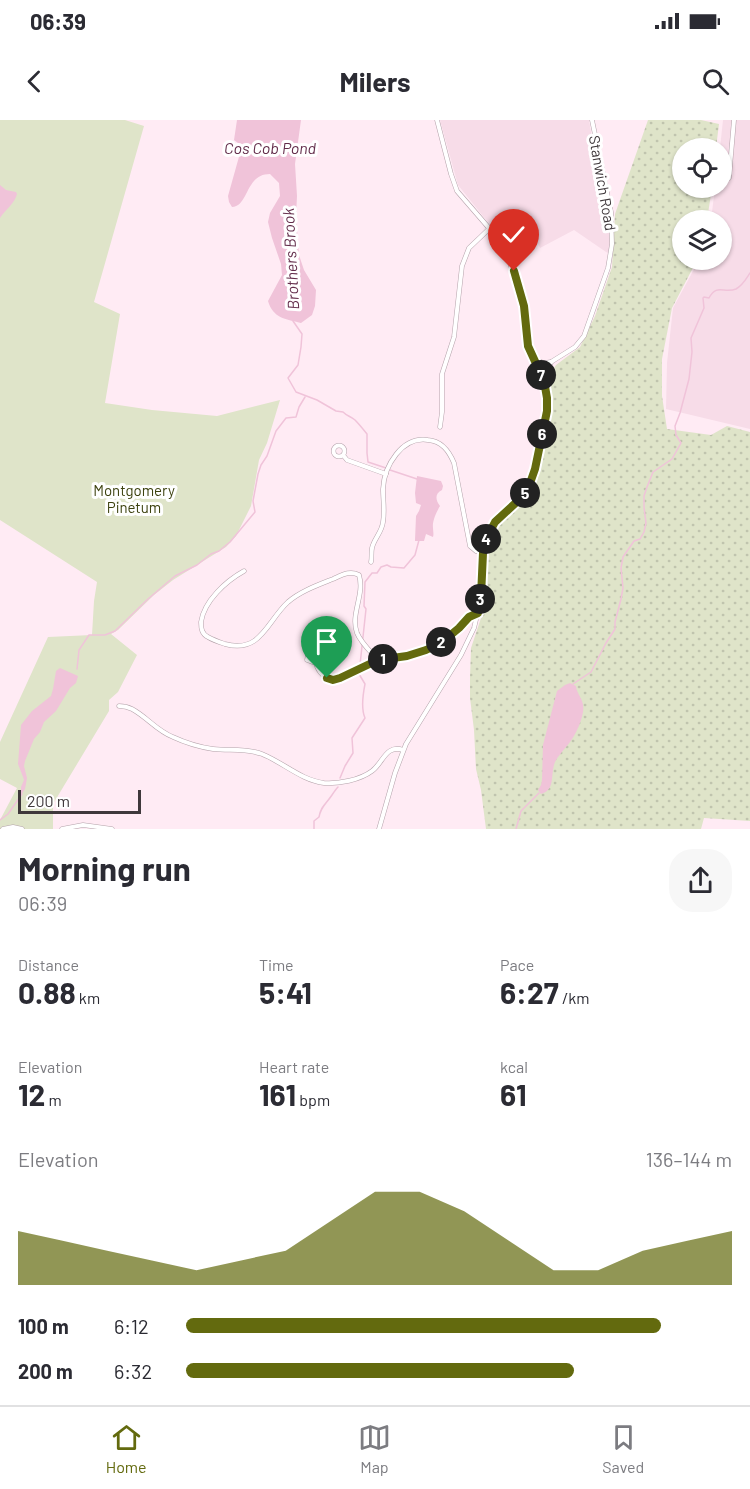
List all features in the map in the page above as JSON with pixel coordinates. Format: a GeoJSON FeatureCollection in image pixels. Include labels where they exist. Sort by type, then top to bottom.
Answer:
{"type":"FeatureCollection","features":[{"type":"Feature","properties":{"kind":"street"},"geometry":{"type":"LineString","coordinates":[[379,829],[403,750],[463,652],[474,628],[481,596],[483,553],[487,536],[492,527],[523,496],[532,481],[547,411],[544,381],[528,345],[524,306],[514,271],[504,248],[490,228],[457,191],[437,120]]}},
{"type":"Feature","properties":{"kind":"street","name":"Stanwich Road"},"geometry":{"type":"LineString","coordinates":[[551,362],[575,347],[584,336],[610,258],[611,212],[592,120]]}},
{"type":"Feature","properties":{"kind":"street"},"geometry":{"type":"LineString","coordinates":[[732,143],[734,120]]}},
{"type":"Feature","properties":{"kind":"street"},"geometry":{"type":"LineString","coordinates":[[440,427],[442,374],[454,337],[462,266],[469,248],[490,228]]}},
{"type":"Feature","properties":{"kind":"street"},"geometry":{"type":"LineString","coordinates":[[535,360],[544,363],[551,362],[544,381]]}},
{"type":"Feature","properties":{"kind":"street"},"geometry":{"type":"LineString","coordinates":[[371,562],[373,547],[383,521],[383,489],[386,474],[398,451],[406,444],[425,439],[441,443],[448,451],[454,464],[470,546],[483,553]]}},
{"type":"Feature","properties":{"kind":"street"},"geometry":{"type":"LineString","coordinates":[[343,455],[348,460],[386,474]]}},
{"type":"Feature","properties":{"kind":"street"},"geometry":{"type":"LineString","coordinates":[[244,571],[207,604],[201,625],[205,636],[237,647],[247,645],[261,635],[290,600],[353,572],[359,575],[361,583],[355,618],[357,633],[378,660]]}},
{"type":"Feature","properties":{"kind":"street"},"geometry":{"type":"LineString","coordinates":[[315,663],[329,680],[336,680],[378,660],[407,656],[441,643],[469,617],[478,613]]}},
{"type":"Feature","properties":{"kind":"street"},"geometry":{"type":"LineString","coordinates":[[119,706],[131,708],[155,728],[174,738],[202,747],[262,754],[318,782],[335,783],[354,779],[375,769],[385,755],[393,749],[403,750]]}},
{"type":"Feature","properties":{"kind":"street"},"geometry":{"type":"LineString","coordinates":[[62,829],[83,825],[112,829]]}},
{"type":"Feature","properties":{"kind":"street"},"geometry":{"type":"LineString","coordinates":[[3,829],[13,827],[22,829]]}},
{"type":"Feature","properties":{"kind":"shaded area"},"geometry":{"type":"Polygon","coordinates":[[[440,120],[589,120],[606,207],[610,239],[609,254],[574,230],[540,248],[530,227],[503,241],[458,185],[440,120]]]}},
{"type":"Feature","properties":{"kind":"shaded area"},"geometry":{"type":"Polygon","coordinates":[[[723,120],[750,120],[750,429],[666,409],[667,363],[673,308],[694,270],[732,270],[732,210],[712,210],[714,198],[732,198],[732,138],[721,138],[723,120]]]}},
{"type":"Feature","properties":{"kind":"green space","name":"Montgomery Pinetum"},"geometry":{"type":"Polygon","coordinates":[[[0,120],[125,120],[144,126],[94,302],[120,314],[105,403],[217,416],[280,400],[267,443],[259,460],[251,506],[236,536],[226,547],[173,580],[111,634],[137,655],[118,692],[109,700],[109,711],[53,804],[53,829],[0,829],[0,820],[17,788],[0,779],[0,742],[48,637],[92,635],[97,582],[0,520],[0,120]]]}},
{"type":"Feature","properties":{"kind":"green space"},"geometry":{"type":"Polygon","coordinates":[[[648,120],[701,120],[719,124],[717,138],[672,138],[672,198],[710,198],[709,210],[672,210],[672,270],[692,270],[672,308],[662,359],[662,396],[667,429],[711,435],[727,426],[750,432],[750,821],[704,818],[701,829],[486,829],[476,769],[470,677],[471,648],[482,615],[487,542],[492,530],[532,490],[538,475],[551,412],[550,374],[556,365],[580,347],[595,316],[612,267],[615,214],[648,120]]]}},
{"type":"Feature","properties":{"kind":"water","name":"Cos Cob Pond"},"geometry":{"type":"Polygon","coordinates":[[[237,120],[301,120],[295,164],[299,255],[304,270],[316,290],[312,315],[301,323],[276,314],[268,301],[282,275],[281,264],[268,222],[270,213],[280,196],[279,183],[270,174],[262,175],[251,184],[242,201],[232,207],[229,202],[228,196],[242,146],[234,140],[237,120]]]}},
{"type":"Feature","properties":{"kind":"water"},"geometry":{"type":"Polygon","coordinates":[[[0,185],[17,194],[0,218],[0,185]]]}},
{"type":"Feature","properties":{"kind":"water"},"geometry":{"type":"Polygon","coordinates":[[[417,476],[441,481],[443,486],[436,497],[440,506],[433,522],[433,537],[426,534],[424,541],[415,541],[416,516],[421,505],[416,503],[417,476]]]}},
{"type":"Feature","properties":{"kind":"water"},"geometry":{"type":"Polygon","coordinates":[[[60,668],[78,676],[76,683],[70,688],[56,711],[44,722],[34,739],[25,761],[27,778],[21,795],[24,780],[18,764],[21,725],[32,711],[51,696],[56,671],[60,668]]]}},
{"type":"Feature","properties":{"kind":"water"},"geometry":{"type":"Polygon","coordinates":[[[570,683],[576,686],[582,701],[582,717],[574,735],[555,762],[549,789],[541,794],[538,790],[542,780],[543,745],[557,691],[570,683]]]}},
{"type":"Feature","properties":{"kind":"waterway"},"geometry":{"type":"LineString","coordinates":[[573,684],[591,672],[615,629],[623,588],[621,568],[623,557],[634,541],[640,539],[644,532],[646,523],[644,496],[647,487],[653,472],[672,459],[681,443],[676,435],[675,426],[689,379],[691,338],[704,308],[703,298],[709,298],[718,290],[736,289],[750,273]]}},
{"type":"Feature","properties":{"kind":"waterway"},"geometry":{"type":"LineString","coordinates":[[293,321],[302,334],[298,365],[288,378],[296,392],[336,411],[343,412],[355,420],[367,434],[368,462],[386,468]]}},
{"type":"Feature","properties":{"kind":"waterway","name":"Brothers Brook"},"geometry":{"type":"LineString","coordinates":[[77,669],[79,650],[89,635],[105,635],[115,631],[175,576],[197,565],[230,542],[255,512],[253,501],[258,474],[276,431],[286,418],[296,417],[305,397]]}},
{"type":"Feature","properties":{"kind":"waterway"},"geometry":{"type":"LineString","coordinates":[[390,470],[417,479]]}},
{"type":"Feature","properties":{"kind":"waterway"},"geometry":{"type":"LineString","coordinates":[[340,778],[353,753],[352,738],[365,718],[363,706],[365,684],[359,674],[366,609],[364,606],[365,582],[381,567],[387,565],[404,568],[415,555],[419,540]]}},
{"type":"Feature","properties":{"kind":"waterway"},"geometry":{"type":"LineString","coordinates":[[314,829],[314,821],[338,787]]}},
{"type":"Feature","properties":{"kind":"waterway"},"geometry":{"type":"LineString","coordinates":[[516,829],[521,811],[539,793]]}},
{"type":"Feature","properties":{"kind":"waterway","name":"Brothers Brook"},"geometry":{"type":"LineString","coordinates":[[0,820],[8,814],[22,794]]}},
{"type":"Feature","properties":{"kind":"route"},"geometry":{"type":"LineString","coordinates":[[327,678],[336,680],[378,660],[407,656],[426,650],[441,643],[469,617],[478,613],[484,544],[488,532],[495,522],[521,498],[532,481],[547,411],[544,381],[528,346],[524,306],[514,271]]}}]}
